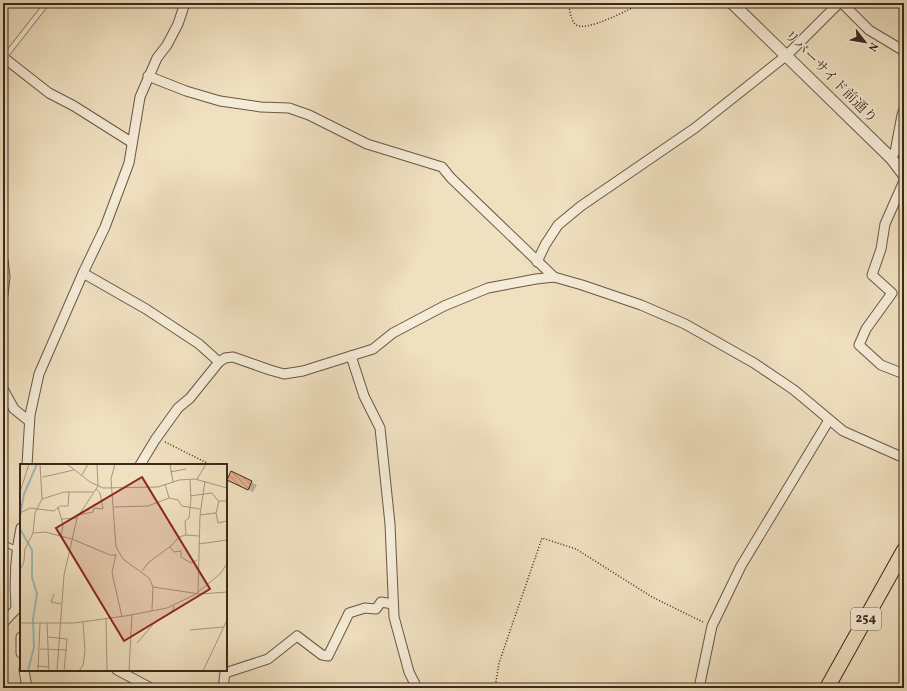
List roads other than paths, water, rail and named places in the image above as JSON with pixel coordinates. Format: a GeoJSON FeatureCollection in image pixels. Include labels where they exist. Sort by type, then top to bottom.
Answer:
{"type":"FeatureCollection","features":[{"type":"Feature","properties":{"kind":"highway","name":"254"},"geometry":{"type":"LineString","coordinates":[[827,688],[904,550]]}},
{"type":"Feature","properties":{"kind":"street"},"geometry":{"type":"LineString","coordinates":[[27,464],[29,421],[39,374],[83,273],[105,227],[129,163],[140,97],[148,76],[178,24],[185,3]]}},
{"type":"Feature","properties":{"kind":"street","name":"リバーサイド前通り"},"geometry":{"type":"LineString","coordinates":[[732,3],[891,158],[904,175]]}},
{"type":"Feature","properties":{"kind":"street"},"geometry":{"type":"LineString","coordinates":[[538,262],[545,245],[558,225],[581,206],[695,128],[787,55],[840,3],[869,30],[904,51]]}},
{"type":"Feature","properties":{"kind":"street"},"geometry":{"type":"LineString","coordinates":[[4,57],[49,93],[74,106],[132,142]]}},
{"type":"Feature","properties":{"kind":"street"},"geometry":{"type":"LineString","coordinates":[[148,76],[186,91],[220,101],[261,107],[288,108],[309,115],[367,144],[442,167],[451,178],[554,277]]}},
{"type":"Feature","properties":{"kind":"street"},"geometry":{"type":"LineString","coordinates":[[891,158],[895,152],[904,109]]}},
{"type":"Feature","properties":{"kind":"street"},"geometry":{"type":"LineString","coordinates":[[904,181],[885,224],[881,249],[872,275],[892,293],[866,329],[859,345],[880,365],[904,374]]}},
{"type":"Feature","properties":{"kind":"street"},"geometry":{"type":"LineString","coordinates":[[3,260],[5,277],[3,295]]}},
{"type":"Feature","properties":{"kind":"street"},"geometry":{"type":"LineString","coordinates":[[83,273],[146,309],[199,344],[219,362]]}},
{"type":"Feature","properties":{"kind":"street"},"geometry":{"type":"LineString","coordinates":[[141,464],[156,438],[178,408],[190,398],[219,362],[225,358],[233,357],[284,374],[303,371],[373,349],[393,334],[444,306],[488,288],[554,277],[642,305],[686,324],[754,363],[788,386],[843,431],[904,458]]}},
{"type":"Feature","properties":{"kind":"street"},"geometry":{"type":"LineString","coordinates":[[351,356],[364,396],[380,428],[390,524],[394,616],[409,672],[417,688]]}},
{"type":"Feature","properties":{"kind":"street"},"geometry":{"type":"LineString","coordinates":[[3,388],[14,408],[29,421]]}},
{"type":"Feature","properties":{"kind":"street"},"geometry":{"type":"LineString","coordinates":[[699,688],[712,626],[741,566],[829,420]]}},
{"type":"Feature","properties":{"kind":"street"},"geometry":{"type":"LineString","coordinates":[[3,623],[19,608],[15,586],[16,549],[20,532]]}},
{"type":"Feature","properties":{"kind":"street"},"geometry":{"type":"LineString","coordinates":[[223,688],[225,673],[268,659],[297,636],[322,655],[328,656],[349,613],[364,608],[376,609],[381,602],[393,604]]}},
{"type":"Feature","properties":{"kind":"street"},"geometry":{"type":"LineString","coordinates":[[24,671],[27,688]]}},
{"type":"Feature","properties":{"kind":"street"},"geometry":{"type":"LineString","coordinates":[[119,671],[151,688]]}},
{"type":"Feature","properties":{"kind":"lane"},"geometry":{"type":"LineString","coordinates":[[4,57],[47,3]]}},
{"type":"Feature","properties":{"kind":"lane"},"geometry":{"type":"LineString","coordinates":[[3,543],[16,549]]}}]}
